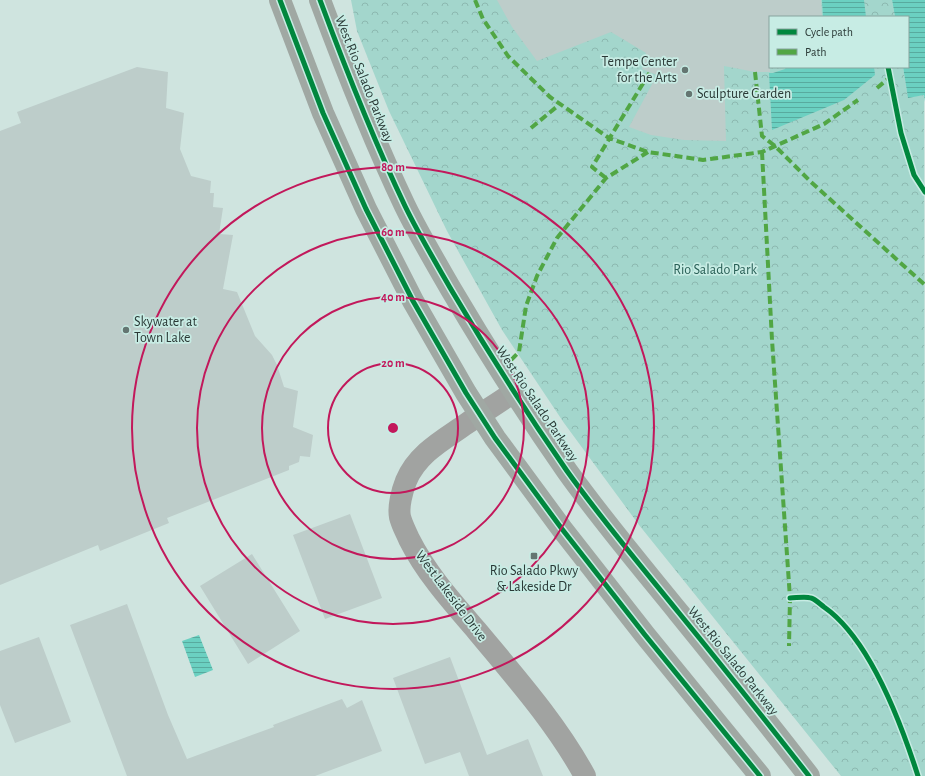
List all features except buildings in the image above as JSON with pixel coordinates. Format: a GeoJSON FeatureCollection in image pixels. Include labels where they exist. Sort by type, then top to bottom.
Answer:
{"type":"FeatureCollection","features":[{"type":"Feature","properties":{"kind":"main road"},"geometry":{"type":"LineString","coordinates":[[280,0],[323,113],[366,209],[413,301],[455,376],[495,438],[562,529],[760,776]]}},
{"type":"Feature","properties":{"kind":"main road","name":"West Rio Salado Parkway"},"geometry":{"type":"LineString","coordinates":[[320,0],[346,71],[374,138],[406,208],[478,336],[568,472],[626,549],[710,651],[809,776]]}},
{"type":"Feature","properties":{"kind":"street","name":"West Lakeside Drive"},"geometry":{"type":"LineString","coordinates":[[514,392],[426,452],[406,481],[401,502],[400,516],[403,527],[416,553],[446,595],[528,692],[556,728],[585,776]]}},
{"type":"Feature","properties":{"kind":"green space","name":"Rio Salado Park"},"geometry":{"type":"Polygon","coordinates":[[[351,0],[892,0],[895,16],[769,16],[769,68],[903,68],[908,97],[924,95],[925,776],[841,776],[639,525],[564,423],[502,330],[447,231],[389,111],[357,31],[351,0]]]}},
{"type":"Feature","properties":{"kind":"shaded area"},"geometry":{"type":"Polygon","coordinates":[[[822,0],[864,0],[866,16],[823,16],[822,0]]]}},
{"type":"Feature","properties":{"kind":"shaded area"},"geometry":{"type":"Polygon","coordinates":[[[892,0],[925,0],[925,102],[924,95],[908,98],[903,68],[909,68],[909,16],[895,16],[892,0]]]}},
{"type":"Feature","properties":{"kind":"shaded area"},"geometry":{"type":"Polygon","coordinates":[[[874,68],[875,75],[844,100],[772,130],[769,73],[785,69],[874,68]]]}},
{"type":"Feature","properties":{"kind":"shaded area"},"geometry":{"type":"Polygon","coordinates":[[[199,635],[213,670],[195,677],[182,641],[199,635]]]}},
{"type":"Feature","properties":{"kind":"marked path"},"geometry":{"type":"LineString","coordinates":[[475,0],[483,19],[508,56],[550,97],[609,138],[648,152],[703,160],[762,152],[824,124],[858,100]]}},
{"type":"Feature","properties":{"kind":"marked path"},"geometry":{"type":"LineString","coordinates":[[606,178],[592,167],[650,72]]}},
{"type":"Feature","properties":{"kind":"marked path"},"geometry":{"type":"LineString","coordinates":[[755,72],[762,136],[775,146],[811,182],[925,285]]}},
{"type":"Feature","properties":{"kind":"marked path"},"geometry":{"type":"LineString","coordinates":[[877,88],[889,78]]}},
{"type":"Feature","properties":{"kind":"marked path"},"geometry":{"type":"LineString","coordinates":[[531,128],[560,104]]}},
{"type":"Feature","properties":{"kind":"marked path"},"geometry":{"type":"LineString","coordinates":[[511,360],[519,352],[526,306],[537,276],[557,238],[606,178],[648,152]]}},
{"type":"Feature","properties":{"kind":"marked path"},"geometry":{"type":"LineString","coordinates":[[762,152],[772,340],[790,598],[789,646]]}},
{"type":"Feature","properties":{"kind":"cycle path"},"geometry":{"type":"LineString","coordinates":[[280,0],[323,113],[366,209],[413,301],[466,393],[495,438],[562,529],[645,635],[760,776]]}},
{"type":"Feature","properties":{"kind":"cycle path"},"geometry":{"type":"LineString","coordinates":[[320,0],[360,104],[405,206],[416,228],[493,359],[567,471],[594,507],[809,776]]}},
{"type":"Feature","properties":{"kind":"cycle path"},"geometry":{"type":"LineString","coordinates":[[888,68],[901,133],[914,175],[925,192]]}},
{"type":"Feature","properties":{"kind":"cycle path"},"geometry":{"type":"LineString","coordinates":[[790,598],[806,597],[814,599],[841,621],[856,639],[882,684],[893,708],[918,776]]}},
{"type":"Feature","properties":{"kind":"place","name":"Tempe Center for the Arts"},"geometry":{"type":"Point","coordinates":[685,70]}},
{"type":"Feature","properties":{"kind":"place","name":"Sculpture Garden"},"geometry":{"type":"Point","coordinates":[689,94]}},
{"type":"Feature","properties":{"kind":"place","name":"Skywater at Town Lake"},"geometry":{"type":"Point","coordinates":[126,330]}},
{"type":"Feature","properties":{"kind":"place","name":"Rio Salado Pkwy & Lakeside Dr"},"geometry":{"type":"Point","coordinates":[534,556]}}]}
